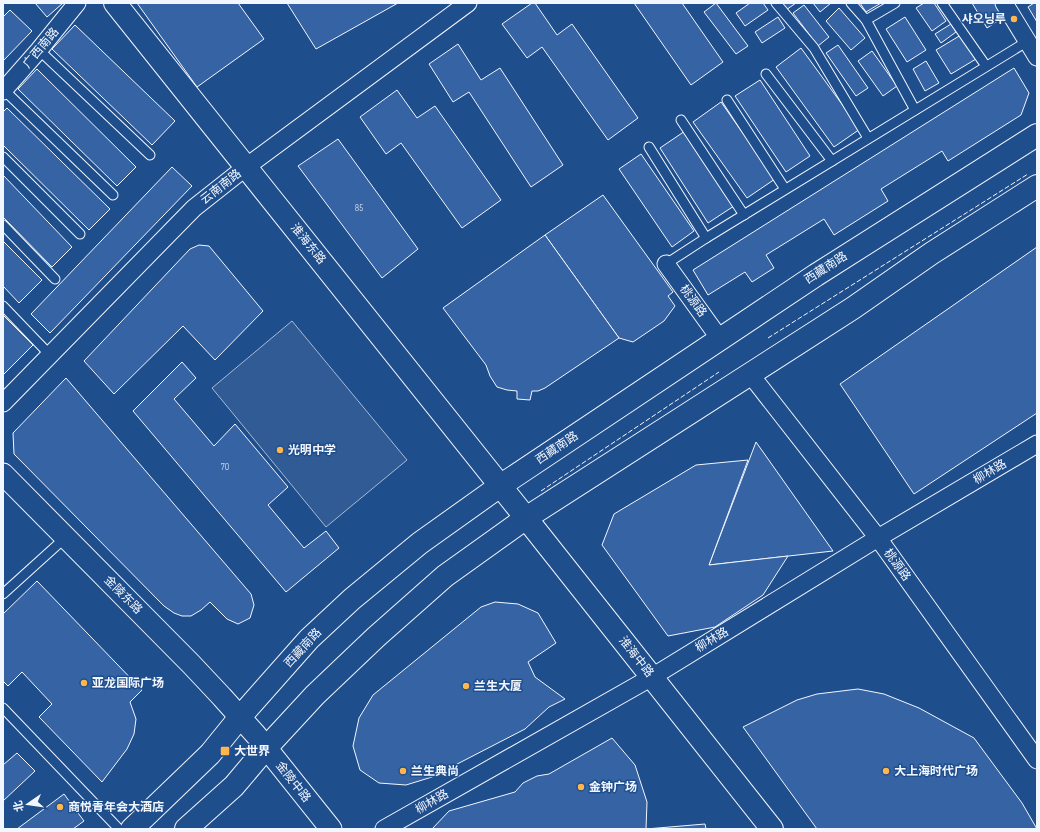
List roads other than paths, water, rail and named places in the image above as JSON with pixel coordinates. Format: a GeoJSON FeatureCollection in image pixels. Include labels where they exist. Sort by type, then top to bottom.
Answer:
{"type":"FeatureCollection","features":[{"type":"Feature","properties":{"kind":"main road","name":"淮海东路"},"geometry":{"type":"LineString","coordinates":[[115,3],[500,486]]}},
{"type":"Feature","properties":{"kind":"main road","name":"西藏南路"},"geometry":{"type":"LineString","coordinates":[[132,829],[210,754],[309,639],[352,599],[420,543],[500,486],[720,338],[823,270],[1037,135]]}},
{"type":"Feature","properties":{"kind":"main road"},"geometry":{"type":"LineString","coordinates":[[186,829],[234,786],[266,748],[315,695],[376,637],[445,576],[526,518],[853,308],[932,254],[1037,186]]}},
{"type":"Feature","properties":{"kind":"main road","name":"淮海中路"},"geometry":{"type":"LineString","coordinates":[[500,486],[772,829]]}},
{"type":"Feature","properties":{"kind":"street","name":"广西南路"},"geometry":{"type":"LineString","coordinates":[[4,90],[77,3]]}},
{"type":"Feature","properties":{"kind":"street","name":"云南南路"},"geometry":{"type":"LineString","coordinates":[[3,403],[194,208],[246,167],[468,3]]}},
{"type":"Feature","properties":{"kind":"street"},"geometry":{"type":"LineString","coordinates":[[1004,3],[1037,57]]}},
{"type":"Feature","properties":{"kind":"street","name":"桃源路"},"geometry":{"type":"LineString","coordinates":[[666,264],[720,338]]}},
{"type":"Feature","properties":{"kind":"street","name":"桃源路"},"geometry":{"type":"LineString","coordinates":[[750,374],[878,538],[1037,760]]}},
{"type":"Feature","properties":{"kind":"street","name":"柳林路"},"geometry":{"type":"LineString","coordinates":[[384,829],[652,676],[878,538],[1037,444]]}},
{"type":"Feature","properties":{"kind":"street","name":"金陵东路"},"geometry":{"type":"LineString","coordinates":[[3,474],[191,664],[240,718]]}},
{"type":"Feature","properties":{"kind":"street","name":"金陵中路"},"geometry":{"type":"LineString","coordinates":[[240,718],[331,829]]}},
{"type":"Feature","properties":{"kind":"lane"},"geometry":{"type":"LineString","coordinates":[[776,3],[814,48],[868,138]]}},
{"type":"Feature","properties":{"kind":"lane"},"geometry":{"type":"LineString","coordinates":[[850,3],[866,20],[915,110]]}},
{"type":"Feature","properties":{"kind":"lane"},"geometry":{"type":"LineString","coordinates":[[866,20],[895,3]]}},
{"type":"Feature","properties":{"kind":"lane"},"geometry":{"type":"LineString","coordinates":[[942,3],[986,66]]}},
{"type":"Feature","properties":{"kind":"lane"},"geometry":{"type":"LineString","coordinates":[[666,264],[868,138],[1028,41]]}},
{"type":"Feature","properties":{"kind":"lane"},"geometry":{"type":"LineString","coordinates":[[39,50],[150,155]]}},
{"type":"Feature","properties":{"kind":"lane"},"geometry":{"type":"LineString","coordinates":[[766,74],[832,161]]}},
{"type":"Feature","properties":{"kind":"lane"},"geometry":{"type":"LineString","coordinates":[[4,90],[113,195]]}},
{"type":"Feature","properties":{"kind":"lane"},"geometry":{"type":"LineString","coordinates":[[727,100],[785,190]]}},
{"type":"Feature","properties":{"kind":"lane"},"geometry":{"type":"LineString","coordinates":[[681,120],[744,215]]}},
{"type":"Feature","properties":{"kind":"lane"},"geometry":{"type":"LineString","coordinates":[[649,147],[706,238]]}},
{"type":"Feature","properties":{"kind":"lane"},"geometry":{"type":"LineString","coordinates":[[3,157],[80,234]]}},
{"type":"Feature","properties":{"kind":"lane"},"geometry":{"type":"LineString","coordinates":[[3,225],[54,279]]}},
{"type":"Feature","properties":{"kind":"lane"},"geometry":{"type":"LineString","coordinates":[[3,306],[50,355]]}},
{"type":"Feature","properties":{"kind":"lane"},"geometry":{"type":"LineString","coordinates":[[3,594],[66,537]]}},
{"type":"Feature","properties":{"kind":"lane"},"geometry":{"type":"LineString","coordinates":[[3,708],[119,829]]}},
{"type":"Feature","properties":{"kind":"place","name":"샤오닝루"},"geometry":{"type":"Point","coordinates":[1014,19]}},
{"type":"Feature","properties":{"kind":"place","name":"光明中学"},"geometry":{"type":"Point","coordinates":[280,450]}},
{"type":"Feature","properties":{"kind":"place","name":"亚龙国际广场"},"geometry":{"type":"Point","coordinates":[84,683]}},
{"type":"Feature","properties":{"kind":"place","name":"兰生大厦"},"geometry":{"type":"Point","coordinates":[466,686]}},
{"type":"Feature","properties":{"kind":"place","name":"大世界"},"geometry":{"type":"Point","coordinates":[225,751]}},
{"type":"Feature","properties":{"kind":"place","name":"兰生典尚"},"geometry":{"type":"Point","coordinates":[403,771]}},
{"type":"Feature","properties":{"kind":"place","name":"大上海时代广场"},"geometry":{"type":"Point","coordinates":[886,771]}},
{"type":"Feature","properties":{"kind":"place","name":"金钟广场"},"geometry":{"type":"Point","coordinates":[581,787]}},
{"type":"Feature","properties":{"kind":"place","name":"商悦青年会大酒店"},"geometry":{"type":"Point","coordinates":[60,807]}}]}
